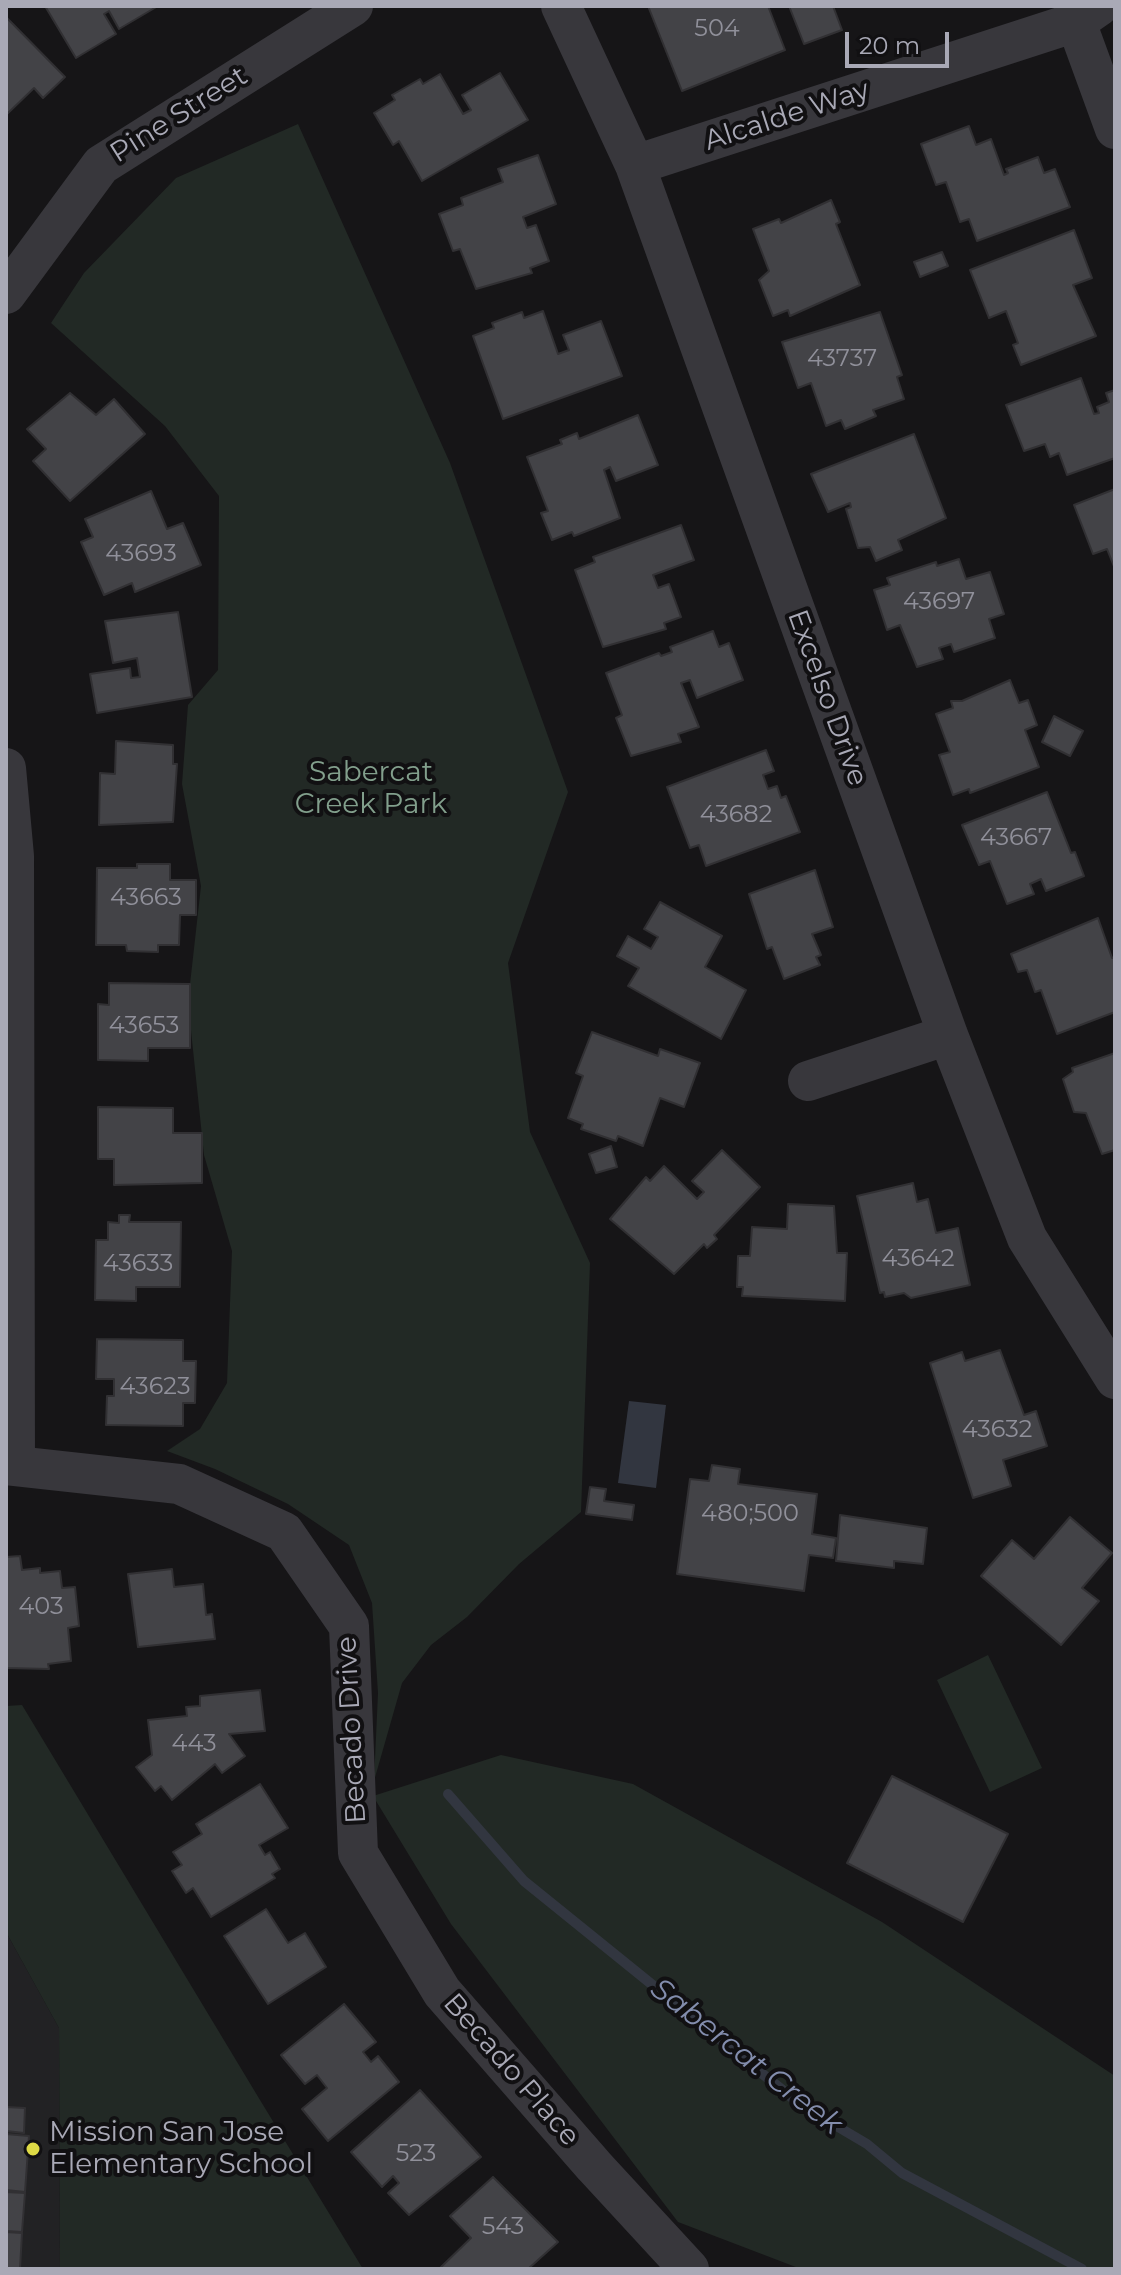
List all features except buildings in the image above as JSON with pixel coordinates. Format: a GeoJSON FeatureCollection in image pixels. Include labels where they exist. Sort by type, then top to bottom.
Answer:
{"type":"FeatureCollection","features":[{"type":"Feature","properties":{"kind":"street","name":"Pine Street"},"geometry":{"type":"LineString","coordinates":[[6,294],[101,165],[353,6]]}},
{"type":"Feature","properties":{"kind":"street","name":"Excelso Drive"},"geometry":{"type":"LineString","coordinates":[[561,6],[635,165],[948,1035],[1027,1238],[1115,1379]]}},
{"type":"Feature","properties":{"kind":"street","name":"Alcalde Way"},"geometry":{"type":"LineString","coordinates":[[635,165],[1088,14]]}},
{"type":"Feature","properties":{"kind":"street"},"geometry":{"type":"LineString","coordinates":[[1088,14],[1115,129]]}},
{"type":"Feature","properties":{"kind":"street"},"geometry":{"type":"LineString","coordinates":[[6,768],[14,856],[11,1465]]}},
{"type":"Feature","properties":{"kind":"street"},"geometry":{"type":"LineString","coordinates":[[808,1081],[948,1035]]}},
{"type":"Feature","properties":{"kind":"street","name":"Becado Drive"},"geometry":{"type":"LineString","coordinates":[[11,1465],[179,1484],[284,1532],[349,1626],[358,1853]]}},
{"type":"Feature","properties":{"kind":"street","name":"Becado Place"},"geometry":{"type":"LineString","coordinates":[[358,1853],[442,1992],[689,2269]]}},
{"type":"Feature","properties":{"kind":"shaded area"},"geometry":{"type":"Polygon","coordinates":[[[629,1401],[666,1405],[656,1488],[618,1483],[629,1401]]]}},
{"type":"Feature","properties":{"kind":"shaded area","name":"Mission San Jose Elementary School"},"geometry":{"type":"Polygon","coordinates":[[[6,1932],[59,2028],[60,2269],[6,2269],[6,1932]]]}},
{"type":"Feature","properties":{"kind":"green space","name":"Sabercat Creek Park"},"geometry":{"type":"Polygon","coordinates":[[[298,124],[450,463],[568,792],[508,963],[530,1132],[590,1263],[581,1512],[519,1564],[467,1617],[431,1645],[402,1683],[374,1781],[378,1693],[372,1603],[349,1545],[288,1504],[215,1469],[167,1451],[200,1429],[227,1383],[232,1251],[204,1155],[188,1002],[201,886],[182,784],[188,705],[218,670],[219,496],[165,426],[51,323],[84,273],[176,178],[298,124]]]}},
{"type":"Feature","properties":{"kind":"green space"},"geometry":{"type":"Polygon","coordinates":[[[988,1655],[1042,1768],[990,1792],[937,1680],[988,1655]]]}},
{"type":"Feature","properties":{"kind":"green space"},"geometry":{"type":"Polygon","coordinates":[[[22,1705],[363,2269],[60,2269],[59,2028],[6,1932],[6,1706],[22,1705]]]}},
{"type":"Feature","properties":{"kind":"green space"},"geometry":{"type":"Polygon","coordinates":[[[501,1755],[633,1784],[882,1922],[1115,2076],[1115,2269],[801,2269],[678,2222],[451,1924],[373,1796],[501,1755]]]}},
{"type":"Feature","properties":{"kind":"waterway","name":"Sabercat Creek"},"geometry":{"type":"LineString","coordinates":[[448,1794],[524,1881],[801,2105],[867,2144],[902,2173],[1082,2269]]}},
{"type":"Feature","properties":{"kind":"place","name":"Mission San Jose Elementary School"},"geometry":{"type":"Point","coordinates":[33,2149]}}]}
